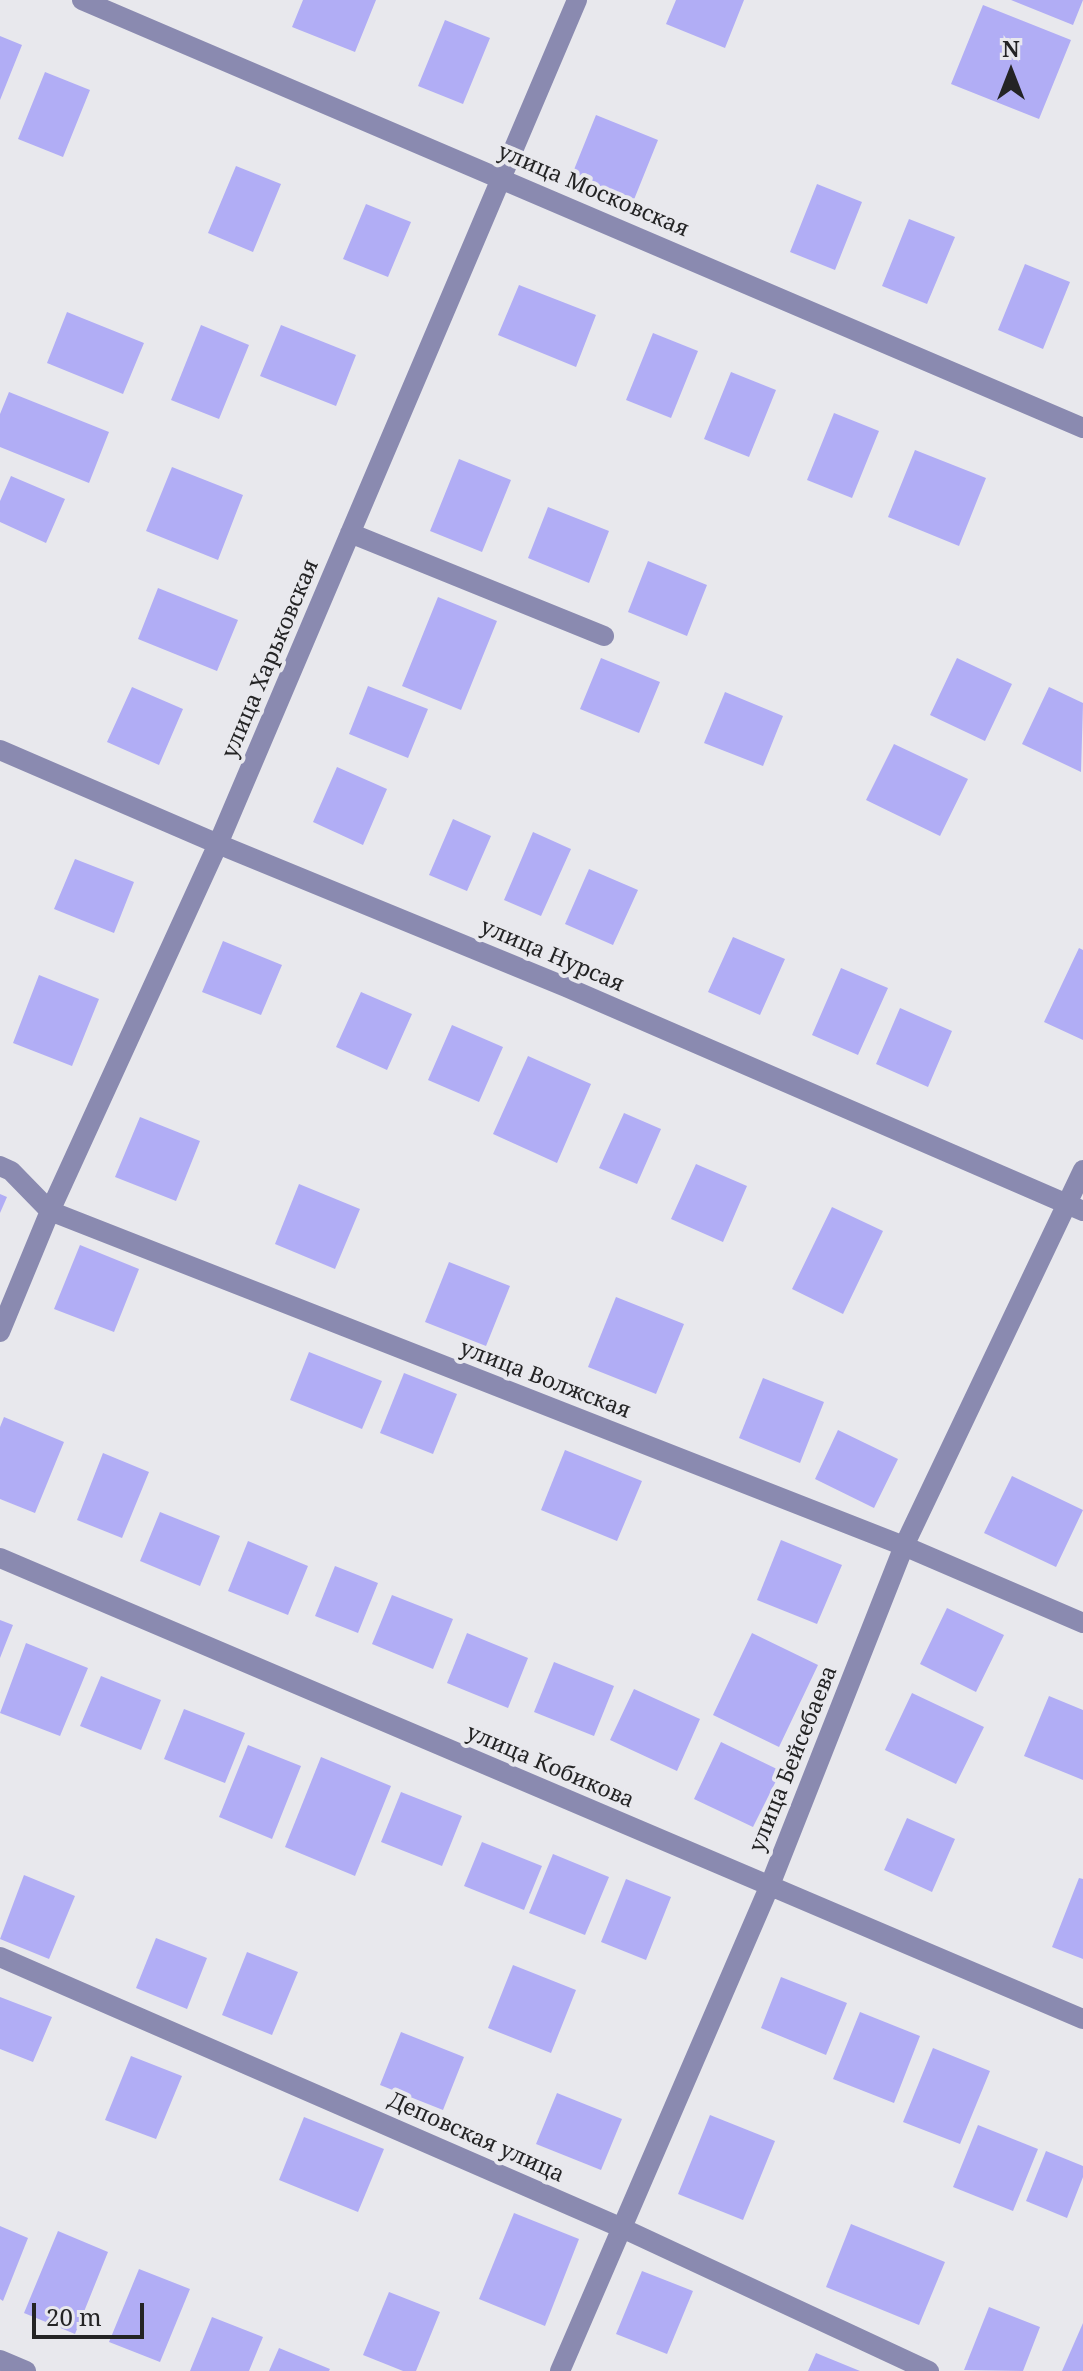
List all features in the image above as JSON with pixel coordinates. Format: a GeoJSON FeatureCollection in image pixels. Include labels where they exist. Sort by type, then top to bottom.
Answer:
{"type":"FeatureCollection","features":[{"type":"Feature","properties":{"kind":"street","name":"улица Московская"},"geometry":{"type":"LineString","coordinates":[[82,0],[1083,428]]}},
{"type":"Feature","properties":{"kind":"street","name":"улица Харьковская"},"geometry":{"type":"LineString","coordinates":[[0,1332],[50,1211],[218,844],[577,0]]}},
{"type":"Feature","properties":{"kind":"street"},"geometry":{"type":"LineString","coordinates":[[350,533],[604,636]]}},
{"type":"Feature","properties":{"kind":"street","name":"улица Нурсая"},"geometry":{"type":"LineString","coordinates":[[0,750],[218,844],[566,987],[1076,1208]]}},
{"type":"Feature","properties":{"kind":"street","name":"улица Волжская"},"geometry":{"type":"LineString","coordinates":[[0,1166],[11,1171],[50,1211],[904,1546],[1083,1623]]}},
{"type":"Feature","properties":{"kind":"street","name":"улица Бейсебаева"},"geometry":{"type":"LineString","coordinates":[[560,2371],[770,1885],[904,1546],[1076,1208],[1083,1170]]}},
{"type":"Feature","properties":{"kind":"street","name":"улица Кобикова"},"geometry":{"type":"LineString","coordinates":[[0,1558],[1083,2019]]}},
{"type":"Feature","properties":{"kind":"street","name":"Деповская улица"},"geometry":{"type":"LineString","coordinates":[[0,1957],[622,2228],[929,2371]]}},
{"type":"Feature","properties":{"kind":"street"},"geometry":{"type":"LineString","coordinates":[[0,2360],[26,2371]]}},
{"type":"Feature","properties":{"kind":"building"},"geometry":{"type":"Polygon","coordinates":[[[303,0],[376,0],[355,52],[292,27],[303,0]]]}},
{"type":"Feature","properties":{"kind":"building"},"geometry":{"type":"Polygon","coordinates":[[[676,0],[744,0],[725,48],[666,24],[676,0]]]}},
{"type":"Feature","properties":{"kind":"building"},"geometry":{"type":"Polygon","coordinates":[[[1011,0],[1083,0],[1073,25],[1011,0]]]}},
{"type":"Feature","properties":{"kind":"building"},"geometry":{"type":"Polygon","coordinates":[[[983,5],[1071,40],[1039,119],[951,84],[983,5]]]}},
{"type":"Feature","properties":{"kind":"building"},"geometry":{"type":"Polygon","coordinates":[[[445,20],[490,38],[463,104],[418,86],[445,20]]]}},
{"type":"Feature","properties":{"kind":"building"},"geometry":{"type":"Polygon","coordinates":[[[0,36],[22,45],[0,100],[0,36]]]}},
{"type":"Feature","properties":{"kind":"building"},"geometry":{"type":"Polygon","coordinates":[[[45,72],[90,90],[63,157],[18,139],[45,72]]]}},
{"type":"Feature","properties":{"kind":"building"},"geometry":{"type":"Polygon","coordinates":[[[596,115],[658,140],[631,207],[569,182],[596,115]]]}},
{"type":"Feature","properties":{"kind":"building"},"geometry":{"type":"Polygon","coordinates":[[[236,166],[281,184],[253,252],[208,233],[236,166]]]}},
{"type":"Feature","properties":{"kind":"building"},"geometry":{"type":"Polygon","coordinates":[[[817,184],[862,202],[835,270],[790,252],[817,184]]]}},
{"type":"Feature","properties":{"kind":"building"},"geometry":{"type":"Polygon","coordinates":[[[366,204],[411,222],[388,277],[343,259],[366,204]]]}},
{"type":"Feature","properties":{"kind":"building"},"geometry":{"type":"Polygon","coordinates":[[[909,219],[955,237],[927,304],[882,286],[909,219]]]}},
{"type":"Feature","properties":{"kind":"building"},"geometry":{"type":"Polygon","coordinates":[[[1025,264],[1070,282],[1043,349],[998,330],[1025,264]]]}},
{"type":"Feature","properties":{"kind":"building"},"geometry":{"type":"Polygon","coordinates":[[[519,285],[596,315],[576,367],[498,335],[519,285]]]}},
{"type":"Feature","properties":{"kind":"building"},"geometry":{"type":"Polygon","coordinates":[[[67,312],[144,343],[123,394],[47,363],[67,312]]]}},
{"type":"Feature","properties":{"kind":"building"},"geometry":{"type":"Polygon","coordinates":[[[201,325],[249,345],[219,419],[171,400],[201,325]]]}},
{"type":"Feature","properties":{"kind":"building"},"geometry":{"type":"Polygon","coordinates":[[[281,325],[356,355],[336,406],[260,376],[281,325]]]}},
{"type":"Feature","properties":{"kind":"building"},"geometry":{"type":"Polygon","coordinates":[[[653,333],[698,351],[671,418],[626,400],[653,333]]]}},
{"type":"Feature","properties":{"kind":"building"},"geometry":{"type":"Polygon","coordinates":[[[731,372],[776,390],[749,457],[704,439],[731,372]]]}},
{"type":"Feature","properties":{"kind":"building"},"geometry":{"type":"Polygon","coordinates":[[[9,392],[109,432],[89,483],[0,447],[0,414],[9,392]]]}},
{"type":"Feature","properties":{"kind":"building"},"geometry":{"type":"Polygon","coordinates":[[[834,413],[879,431],[852,498],[807,480],[834,413]]]}},
{"type":"Feature","properties":{"kind":"building"},"geometry":{"type":"Polygon","coordinates":[[[915,450],[986,478],[959,546],[888,517],[915,450]]]}},
{"type":"Feature","properties":{"kind":"building"},"geometry":{"type":"Polygon","coordinates":[[[459,459],[511,480],[482,552],[430,531],[459,459]]]}},
{"type":"Feature","properties":{"kind":"building"},"geometry":{"type":"Polygon","coordinates":[[[172,467],[243,495],[218,560],[146,531],[172,467]]]}},
{"type":"Feature","properties":{"kind":"building"},"geometry":{"type":"Polygon","coordinates":[[[11,476],[65,499],[46,543],[0,522],[0,501],[11,476]]]}},
{"type":"Feature","properties":{"kind":"building"},"geometry":{"type":"Polygon","coordinates":[[[548,507],[609,531],[589,583],[528,558],[548,507]]]}},
{"type":"Feature","properties":{"kind":"building"},"geometry":{"type":"Polygon","coordinates":[[[648,561],[707,585],[687,636],[628,612],[648,561]]]}},
{"type":"Feature","properties":{"kind":"building"},"geometry":{"type":"Polygon","coordinates":[[[158,588],[238,620],[217,671],[138,639],[158,588]]]}},
{"type":"Feature","properties":{"kind":"building"},"geometry":{"type":"Polygon","coordinates":[[[438,597],[497,621],[461,710],[402,686],[438,597]]]}},
{"type":"Feature","properties":{"kind":"building"},"geometry":{"type":"Polygon","coordinates":[[[601,658],[660,682],[639,733],[580,709],[601,658]]]}},
{"type":"Feature","properties":{"kind":"building"},"geometry":{"type":"Polygon","coordinates":[[[957,658],[1012,684],[985,741],[930,715],[957,658]]]}},
{"type":"Feature","properties":{"kind":"building"},"geometry":{"type":"Polygon","coordinates":[[[368,686],[428,709],[408,758],[349,734],[368,686]]]}},
{"type":"Feature","properties":{"kind":"building"},"geometry":{"type":"Polygon","coordinates":[[[132,687],[183,709],[159,765],[107,742],[132,687]]]}},
{"type":"Feature","properties":{"kind":"building"},"geometry":{"type":"Polygon","coordinates":[[[1049,687],[1083,703],[1081,772],[1022,744],[1049,687]]]}},
{"type":"Feature","properties":{"kind":"building"},"geometry":{"type":"Polygon","coordinates":[[[725,692],[783,716],[763,766],[704,743],[725,692]]]}},
{"type":"Feature","properties":{"kind":"building"},"geometry":{"type":"Polygon","coordinates":[[[894,744],[968,779],[940,836],[866,800],[894,744]]]}},
{"type":"Feature","properties":{"kind":"building"},"geometry":{"type":"Polygon","coordinates":[[[337,767],[387,789],[363,845],[313,822],[337,767]]]}},
{"type":"Feature","properties":{"kind":"building"},"geometry":{"type":"Polygon","coordinates":[[[453,819],[491,836],[467,891],[429,875],[453,819]]]}},
{"type":"Feature","properties":{"kind":"building"},"geometry":{"type":"Polygon","coordinates":[[[533,832],[571,849],[541,916],[504,900],[533,832]]]}},
{"type":"Feature","properties":{"kind":"building"},"geometry":{"type":"Polygon","coordinates":[[[75,859],[134,882],[114,933],[54,909],[75,859]]]}},
{"type":"Feature","properties":{"kind":"building"},"geometry":{"type":"Polygon","coordinates":[[[589,869],[638,890],[613,945],[565,924],[589,869]]]}},
{"type":"Feature","properties":{"kind":"building"},"geometry":{"type":"Polygon","coordinates":[[[733,937],[785,959],[760,1015],[708,992],[733,937]]]}},
{"type":"Feature","properties":{"kind":"building"},"geometry":{"type":"Polygon","coordinates":[[[223,941],[282,965],[261,1015],[202,992],[223,941]]]}},
{"type":"Feature","properties":{"kind":"building"},"geometry":{"type":"Polygon","coordinates":[[[1079,948],[1083,950],[1083,1040],[1044,1022],[1079,948]]]}},
{"type":"Feature","properties":{"kind":"building"},"geometry":{"type":"Polygon","coordinates":[[[841,968],[888,988],[858,1055],[812,1035],[841,968]]]}},
{"type":"Feature","properties":{"kind":"building"},"geometry":{"type":"Polygon","coordinates":[[[39,975],[99,999],[72,1066],[13,1043],[39,975]]]}},
{"type":"Feature","properties":{"kind":"building"},"geometry":{"type":"Polygon","coordinates":[[[361,992],[412,1014],[387,1070],[336,1047],[361,992]]]}},
{"type":"Feature","properties":{"kind":"building"},"geometry":{"type":"Polygon","coordinates":[[[900,1008],[952,1031],[928,1087],[876,1064],[900,1008]]]}},
{"type":"Feature","properties":{"kind":"building"},"geometry":{"type":"Polygon","coordinates":[[[452,1025],[503,1047],[479,1102],[428,1080],[452,1025]]]}},
{"type":"Feature","properties":{"kind":"building"},"geometry":{"type":"Polygon","coordinates":[[[528,1056],[591,1084],[557,1163],[493,1134],[528,1056]]]}},
{"type":"Feature","properties":{"kind":"building"},"geometry":{"type":"Polygon","coordinates":[[[624,1113],[661,1129],[637,1184],[599,1168],[624,1113]]]}},
{"type":"Feature","properties":{"kind":"building"},"geometry":{"type":"Polygon","coordinates":[[[140,1117],[200,1141],[176,1201],[115,1177],[140,1117]]]}},
{"type":"Feature","properties":{"kind":"building"},"geometry":{"type":"Polygon","coordinates":[[[696,1164],[747,1186],[723,1242],[671,1219],[696,1164]]]}},
{"type":"Feature","properties":{"kind":"building"},"geometry":{"type":"Polygon","coordinates":[[[299,1184],[360,1209],[335,1269],[275,1244],[299,1184]]]}},
{"type":"Feature","properties":{"kind":"building"},"geometry":{"type":"Polygon","coordinates":[[[0,1194],[7,1197],[0,1213],[0,1194]]]}},
{"type":"Feature","properties":{"kind":"building"},"geometry":{"type":"Polygon","coordinates":[[[832,1207],[883,1231],[843,1314],[792,1289],[832,1207]]]}},
{"type":"Feature","properties":{"kind":"building"},"geometry":{"type":"Polygon","coordinates":[[[80,1245],[139,1269],[114,1332],[54,1309],[80,1245]]]}},
{"type":"Feature","properties":{"kind":"building"},"geometry":{"type":"Polygon","coordinates":[[[449,1262],[510,1286],[486,1346],[425,1322],[449,1262]]]}},
{"type":"Feature","properties":{"kind":"building"},"geometry":{"type":"Polygon","coordinates":[[[616,1297],[684,1324],[656,1394],[588,1367],[616,1297]]]}},
{"type":"Feature","properties":{"kind":"building"},"geometry":{"type":"Polygon","coordinates":[[[309,1352],[382,1381],[362,1429],[290,1400],[309,1352]]]}},
{"type":"Feature","properties":{"kind":"building"},"geometry":{"type":"Polygon","coordinates":[[[404,1373],[457,1394],[433,1454],[380,1433],[404,1373]]]}},
{"type":"Feature","properties":{"kind":"building"},"geometry":{"type":"Polygon","coordinates":[[[763,1378],[824,1402],[800,1463],[739,1438],[763,1378]]]}},
{"type":"Feature","properties":{"kind":"building"},"geometry":{"type":"Polygon","coordinates":[[[4,1417],[64,1442],[35,1513],[0,1499],[0,1427],[4,1417]]]}},
{"type":"Feature","properties":{"kind":"building"},"geometry":{"type":"Polygon","coordinates":[[[838,1430],[898,1459],[874,1508],[815,1479],[838,1430]]]}},
{"type":"Feature","properties":{"kind":"building"},"geometry":{"type":"Polygon","coordinates":[[[565,1450],[642,1481],[617,1541],[541,1510],[565,1450]]]}},
{"type":"Feature","properties":{"kind":"building"},"geometry":{"type":"Polygon","coordinates":[[[103,1453],[149,1472],[122,1538],[77,1520],[103,1453]]]}},
{"type":"Feature","properties":{"kind":"building"},"geometry":{"type":"Polygon","coordinates":[[[1012,1476],[1083,1510],[1056,1567],[984,1533],[1012,1476]]]}},
{"type":"Feature","properties":{"kind":"building"},"geometry":{"type":"Polygon","coordinates":[[[160,1512],[220,1536],[200,1586],[140,1561],[160,1512]]]}},
{"type":"Feature","properties":{"kind":"building"},"geometry":{"type":"Polygon","coordinates":[[[781,1540],[842,1565],[817,1624],[757,1600],[781,1540]]]}},
{"type":"Feature","properties":{"kind":"building"},"geometry":{"type":"Polygon","coordinates":[[[248,1541],[308,1566],[288,1615],[228,1591],[248,1541]]]}},
{"type":"Feature","properties":{"kind":"building"},"geometry":{"type":"Polygon","coordinates":[[[335,1566],[378,1583],[358,1633],[315,1616],[335,1566]]]}},
{"type":"Feature","properties":{"kind":"building"},"geometry":{"type":"Polygon","coordinates":[[[392,1595],[453,1619],[433,1669],[372,1644],[392,1595]]]}},
{"type":"Feature","properties":{"kind":"building"},"geometry":{"type":"Polygon","coordinates":[[[947,1608],[1004,1635],[976,1692],[920,1664],[947,1608]]]}},
{"type":"Feature","properties":{"kind":"building"},"geometry":{"type":"Polygon","coordinates":[[[0,1620],[13,1625],[0,1658],[0,1620]]]}},
{"type":"Feature","properties":{"kind":"building"},"geometry":{"type":"Polygon","coordinates":[[[467,1633],[528,1658],[508,1708],[447,1683],[467,1633]]]}},
{"type":"Feature","properties":{"kind":"building"},"geometry":{"type":"Polygon","coordinates":[[[752,1633],[818,1665],[779,1747],[713,1715],[752,1633]]]}},
{"type":"Feature","properties":{"kind":"building"},"geometry":{"type":"Polygon","coordinates":[[[26,1643],[88,1668],[60,1736],[0,1713],[26,1643]]]}},
{"type":"Feature","properties":{"kind":"building"},"geometry":{"type":"Polygon","coordinates":[[[554,1662],[614,1686],[594,1736],[534,1712],[554,1662]]]}},
{"type":"Feature","properties":{"kind":"building"},"geometry":{"type":"Polygon","coordinates":[[[101,1676],[161,1700],[141,1750],[80,1726],[101,1676]]]}},
{"type":"Feature","properties":{"kind":"building"},"geometry":{"type":"Polygon","coordinates":[[[634,1689],[700,1719],[677,1771],[610,1740],[634,1689]]]}},
{"type":"Feature","properties":{"kind":"building"},"geometry":{"type":"Polygon","coordinates":[[[912,1693],[984,1727],[956,1784],[885,1750],[912,1693]]]}},
{"type":"Feature","properties":{"kind":"building"},"geometry":{"type":"Polygon","coordinates":[[[1049,1696],[1083,1710],[1083,1780],[1024,1756],[1049,1696]]]}},
{"type":"Feature","properties":{"kind":"building"},"geometry":{"type":"Polygon","coordinates":[[[184,1709],[245,1733],[225,1783],[164,1759],[184,1709]]]}},
{"type":"Feature","properties":{"kind":"building"},"geometry":{"type":"Polygon","coordinates":[[[721,1742],[781,1771],[753,1827],[694,1799],[721,1742]]]}},
{"type":"Feature","properties":{"kind":"building"},"geometry":{"type":"Polygon","coordinates":[[[248,1745],[301,1766],[272,1839],[219,1817],[248,1745]]]}},
{"type":"Feature","properties":{"kind":"building"},"geometry":{"type":"Polygon","coordinates":[[[321,1757],[391,1786],[355,1876],[285,1847],[321,1757]]]}},
{"type":"Feature","properties":{"kind":"building"},"geometry":{"type":"Polygon","coordinates":[[[401,1792],[462,1816],[442,1866],[381,1842],[401,1792]]]}},
{"type":"Feature","properties":{"kind":"building"},"geometry":{"type":"Polygon","coordinates":[[[907,1818],[955,1839],[932,1892],[884,1870],[907,1818]]]}},
{"type":"Feature","properties":{"kind":"building"},"geometry":{"type":"Polygon","coordinates":[[[482,1842],[542,1866],[524,1910],[464,1886],[482,1842]]]}},
{"type":"Feature","properties":{"kind":"building"},"geometry":{"type":"Polygon","coordinates":[[[553,1854],[609,1877],[585,1935],[529,1913],[553,1854]]]}},
{"type":"Feature","properties":{"kind":"building"},"geometry":{"type":"Polygon","coordinates":[[[24,1875],[75,1896],[49,1959],[0,1939],[24,1875]]]}},
{"type":"Feature","properties":{"kind":"building"},"geometry":{"type":"Polygon","coordinates":[[[1079,1878],[1083,1879],[1083,1959],[1052,1947],[1079,1878]]]}},
{"type":"Feature","properties":{"kind":"building"},"geometry":{"type":"Polygon","coordinates":[[[626,1879],[671,1897],[646,1960],[601,1942],[626,1879]]]}},
{"type":"Feature","properties":{"kind":"building"},"geometry":{"type":"Polygon","coordinates":[[[156,1938],[207,1958],[187,2009],[136,1988],[156,1938]]]}},
{"type":"Feature","properties":{"kind":"building"},"geometry":{"type":"Polygon","coordinates":[[[247,1952],[298,1972],[272,2035],[222,2015],[247,1952]]]}},
{"type":"Feature","properties":{"kind":"building"},"geometry":{"type":"Polygon","coordinates":[[[513,1965],[576,1990],[551,2053],[488,2028],[513,1965]]]}},
{"type":"Feature","properties":{"kind":"building"},"geometry":{"type":"Polygon","coordinates":[[[781,1977],[847,2003],[826,2055],[761,2028],[781,1977]]]}},
{"type":"Feature","properties":{"kind":"building"},"geometry":{"type":"Polygon","coordinates":[[[0,1997],[52,2017],[33,2062],[0,2049],[0,1997]]]}},
{"type":"Feature","properties":{"kind":"building"},"geometry":{"type":"Polygon","coordinates":[[[860,2012],[920,2036],[894,2103],[833,2079],[860,2012]]]}},
{"type":"Feature","properties":{"kind":"building"},"geometry":{"type":"Polygon","coordinates":[[[401,2032],[464,2057],[443,2110],[380,2085],[401,2032]]]}},
{"type":"Feature","properties":{"kind":"building"},"geometry":{"type":"Polygon","coordinates":[[[933,2048],[990,2071],[960,2144],[903,2122],[933,2048]]]}},
{"type":"Feature","properties":{"kind":"building"},"geometry":{"type":"Polygon","coordinates":[[[131,2056],[182,2076],[156,2139],[105,2120],[131,2056]]]}},
{"type":"Feature","properties":{"kind":"building"},"geometry":{"type":"Polygon","coordinates":[[[557,2093],[622,2119],[601,2170],[536,2144],[557,2093]]]}},
{"type":"Feature","properties":{"kind":"building"},"geometry":{"type":"Polygon","coordinates":[[[710,2115],[775,2141],[743,2220],[678,2194],[710,2115]]]}},
{"type":"Feature","properties":{"kind":"building"},"geometry":{"type":"Polygon","coordinates":[[[304,2117],[384,2149],[358,2212],[279,2180],[304,2117]]]}},
{"type":"Feature","properties":{"kind":"building"},"geometry":{"type":"Polygon","coordinates":[[[978,2125],[1038,2149],[1013,2211],[953,2187],[978,2125]]]}},
{"type":"Feature","properties":{"kind":"building"},"geometry":{"type":"Polygon","coordinates":[[[1046,2151],[1083,2166],[1083,2177],[1067,2218],[1026,2201],[1046,2151]]]}},
{"type":"Feature","properties":{"kind":"building"},"geometry":{"type":"Polygon","coordinates":[[[514,2213],[579,2239],[545,2326],[479,2299],[514,2213]]]}},
{"type":"Feature","properties":{"kind":"building"},"geometry":{"type":"Polygon","coordinates":[[[851,2224],[945,2262],[919,2325],[826,2287],[851,2224]]]}},
{"type":"Feature","properties":{"kind":"building"},"geometry":{"type":"Polygon","coordinates":[[[0,2226],[28,2238],[3,2301],[0,2299],[0,2226]]]}},
{"type":"Feature","properties":{"kind":"building"},"geometry":{"type":"Polygon","coordinates":[[[58,2231],[108,2252],[75,2334],[24,2313],[58,2231]]]}},
{"type":"Feature","properties":{"kind":"building"},"geometry":{"type":"Polygon","coordinates":[[[139,2269],[190,2289],[160,2362],[109,2342],[139,2269]]]}},
{"type":"Feature","properties":{"kind":"building"},"geometry":{"type":"Polygon","coordinates":[[[642,2271],[693,2291],[667,2354],[616,2334],[642,2271]]]}},
{"type":"Feature","properties":{"kind":"building"},"geometry":{"type":"Polygon","coordinates":[[[389,2292],[440,2312],[416,2371],[403,2371],[363,2355],[389,2292]]]}},
{"type":"Feature","properties":{"kind":"building"},"geometry":{"type":"Polygon","coordinates":[[[989,2307],[1040,2327],[1023,2371],[964,2370],[989,2307]]]}},
{"type":"Feature","properties":{"kind":"building"},"geometry":{"type":"Polygon","coordinates":[[[212,2317],[263,2337],[249,2371],[190,2371],[212,2317]]]}},
{"type":"Feature","properties":{"kind":"building"},"geometry":{"type":"Polygon","coordinates":[[[1083,2323],[1083,2371],[1062,2371],[1083,2323]]]}},
{"type":"Feature","properties":{"kind":"building"},"geometry":{"type":"Polygon","coordinates":[[[279,2348],[330,2369],[269,2371],[279,2348]]]}},
{"type":"Feature","properties":{"kind":"building"},"geometry":{"type":"Polygon","coordinates":[[[816,2353],[860,2371],[808,2371],[816,2353]]]}}]}
